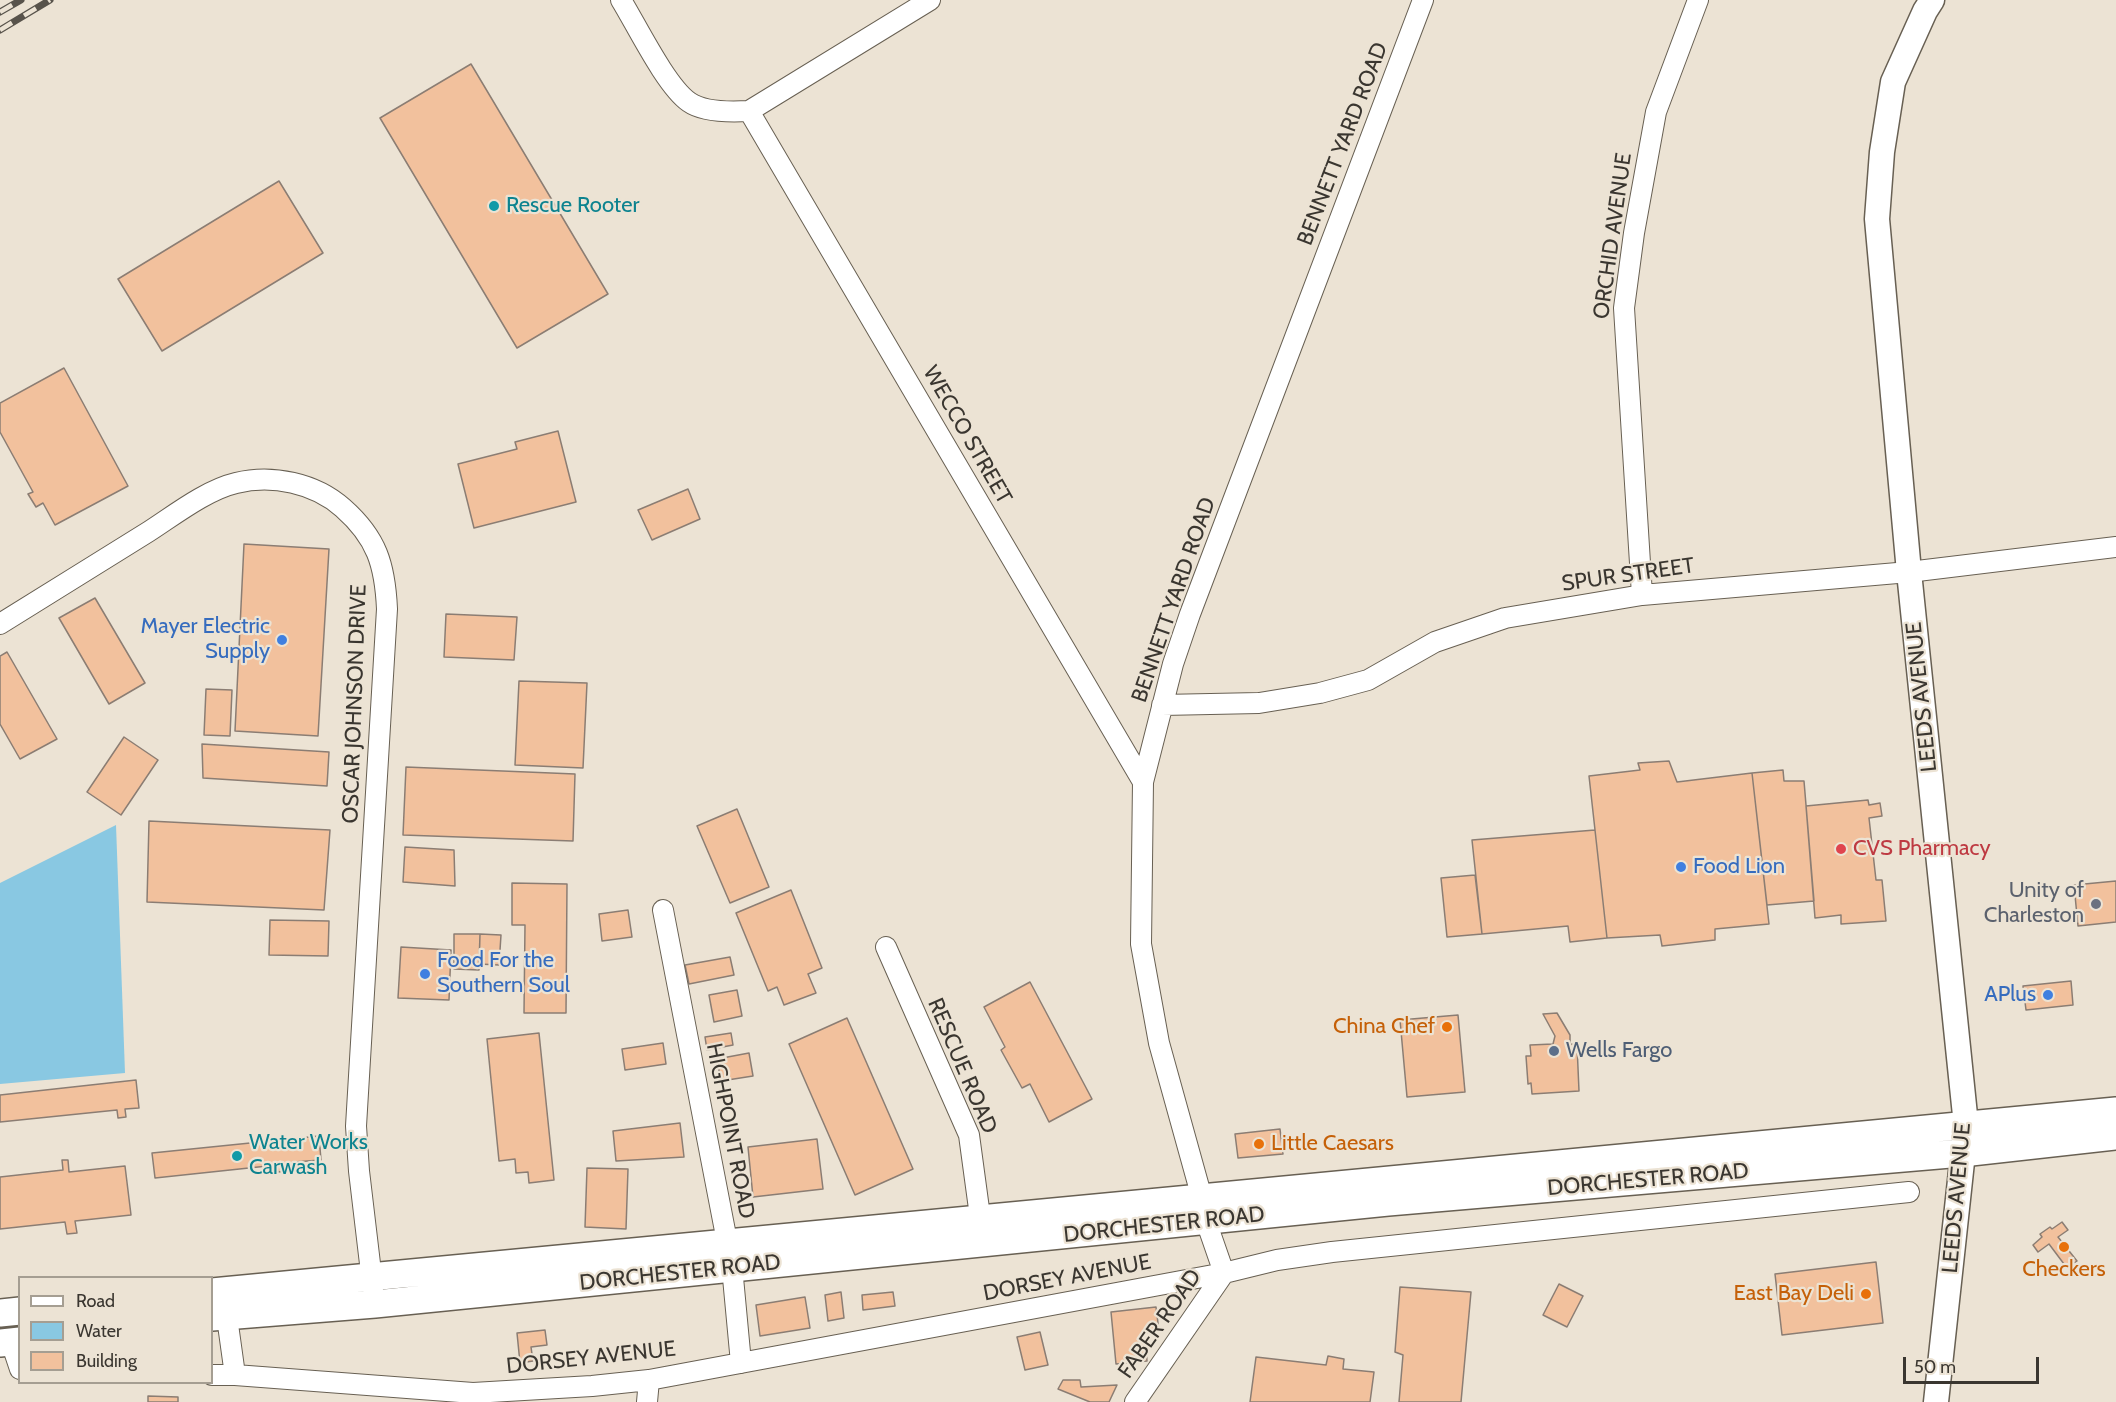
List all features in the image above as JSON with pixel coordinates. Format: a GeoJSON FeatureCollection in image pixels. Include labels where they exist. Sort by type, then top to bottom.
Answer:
{"type":"FeatureCollection","features":[{"type":"Feature","properties":{"kind":"main road","name":"DORCHESTER ROAD"},"geometry":{"type":"LineString","coordinates":[[219,1304],[375,1304],[729,1256],[1515,1180],[1966,1125],[2116,1111]]}},
{"type":"Feature","properties":{"kind":"main road","name":"DORCHESTER ROAD"},"geometry":{"type":"LineString","coordinates":[[1515,1180],[1962,1153],[2116,1136]]}},
{"type":"Feature","properties":{"kind":"main road","name":"DORCHESTER ROAD"},"geometry":{"type":"LineString","coordinates":[[219,1304],[371,1277],[729,1256]]}},
{"type":"Feature","properties":{"kind":"main road"},"geometry":{"type":"LineString","coordinates":[[0,1312],[18,1311]]}},
{"type":"Feature","properties":{"kind":"street"},"geometry":{"type":"LineString","coordinates":[[621,0],[667,78],[689,103],[723,113],[748,111],[930,0]]}},
{"type":"Feature","properties":{"kind":"street","name":"BENNETT YARD ROAD"},"geometry":{"type":"LineString","coordinates":[[1224,1273],[1204,1209],[1159,1043],[1141,944],[1143,782],[1173,664],[1190,614],[1423,0]]}},
{"type":"Feature","properties":{"kind":"street","name":"ORCHID AVENUE"},"geometry":{"type":"LineString","coordinates":[[1642,595],[1624,308],[1634,233],[1656,112],[1698,0]]}},
{"type":"Feature","properties":{"kind":"street","name":"LEEDS AVENUE"},"geometry":{"type":"LineString","coordinates":[[1932,0],[1893,82],[1882,152],[1877,219],[1909,572],[1966,1125],[1936,1402]]}},
{"type":"Feature","properties":{"kind":"street","name":"WECCO STREET"},"geometry":{"type":"LineString","coordinates":[[748,111],[1143,782]]}},
{"type":"Feature","properties":{"kind":"street","name":"OSCAR JOHNSON DRIVE"},"geometry":{"type":"LineString","coordinates":[[0,624],[187,507],[236,483],[263,479],[296,483],[334,500],[358,523],[375,545],[386,582],[387,609],[356,1126],[358,1171],[375,1304]]}},
{"type":"Feature","properties":{"kind":"street","name":"SPUR STREET"},"geometry":{"type":"LineString","coordinates":[[1162,705],[1260,703],[1320,693],[1368,680],[1435,642],[1505,618],[1642,595],[1909,572],[2116,547]]}},
{"type":"Feature","properties":{"kind":"street","name":"HIGHPOINT ROAD"},"geometry":{"type":"LineString","coordinates":[[663,910],[729,1256],[741,1363]]}},
{"type":"Feature","properties":{"kind":"street","name":"RESCUE ROAD"},"geometry":{"type":"LineString","coordinates":[[886,947],[969,1135],[982,1231]]}},
{"type":"Feature","properties":{"kind":"street","name":"DORSEY AVENUE"},"geometry":{"type":"LineString","coordinates":[[213,1375],[235,1375],[472,1397],[649,1380],[1224,1273],[1277,1260],[1332,1252],[1909,1192]]}},
{"type":"Feature","properties":{"kind":"street","name":"FABER ROAD"},"geometry":{"type":"LineString","coordinates":[[1135,1402],[1224,1273]]}},
{"type":"Feature","properties":{"kind":"street"},"geometry":{"type":"LineString","coordinates":[[219,1304],[235,1375]]}},
{"type":"Feature","properties":{"kind":"street"},"geometry":{"type":"LineString","coordinates":[[10,1342],[18,1364]]}},
{"type":"Feature","properties":{"kind":"street"},"geometry":{"type":"LineString","coordinates":[[647,1402],[649,1380]]}},
{"type":"Feature","properties":{"kind":"water"},"geometry":{"type":"Polygon","coordinates":[[[116,825],[125,1073],[0,1084],[0,883],[116,825]]]}},
{"type":"Feature","properties":{"kind":"building","name":"Rescue Rooter"},"geometry":{"type":"Polygon","coordinates":[[[471,64],[608,294],[517,348],[380,118],[471,64]]]}},
{"type":"Feature","properties":{"kind":"building"},"geometry":{"type":"Polygon","coordinates":[[[279,181],[323,253],[162,351],[118,279],[279,181]]]}},
{"type":"Feature","properties":{"kind":"building"},"geometry":{"type":"Polygon","coordinates":[[[64,368],[128,486],[55,525],[43,503],[36,507],[28,494],[33,492],[0,432],[0,403],[64,368]]]}},
{"type":"Feature","properties":{"kind":"building"},"geometry":{"type":"Polygon","coordinates":[[[558,431],[576,502],[474,528],[458,464],[517,449],[515,442],[558,431]]]}},
{"type":"Feature","properties":{"kind":"building"},"geometry":{"type":"Polygon","coordinates":[[[688,489],[700,519],[652,540],[638,510],[688,489]]]}},
{"type":"Feature","properties":{"kind":"building","name":"Mayer Electric Supply"},"geometry":{"type":"Polygon","coordinates":[[[244,544],[329,549],[318,736],[235,731],[244,544]]]}},
{"type":"Feature","properties":{"kind":"building"},"geometry":{"type":"Polygon","coordinates":[[[95,598],[145,683],[109,704],[59,618],[95,598]]]}},
{"type":"Feature","properties":{"kind":"building"},"geometry":{"type":"Polygon","coordinates":[[[446,614],[517,617],[514,660],[444,657],[446,614]]]}},
{"type":"Feature","properties":{"kind":"building"},"geometry":{"type":"Polygon","coordinates":[[[7,652],[57,739],[20,759],[0,724],[0,656],[7,652]]]}},
{"type":"Feature","properties":{"kind":"building"},"geometry":{"type":"Polygon","coordinates":[[[519,681],[587,683],[583,768],[515,765],[519,681]]]}},
{"type":"Feature","properties":{"kind":"building"},"geometry":{"type":"Polygon","coordinates":[[[206,689],[232,690],[230,736],[204,735],[206,689]]]}},
{"type":"Feature","properties":{"kind":"building"},"geometry":{"type":"Polygon","coordinates":[[[124,737],[158,760],[121,815],[87,792],[124,737]]]}},
{"type":"Feature","properties":{"kind":"building"},"geometry":{"type":"Polygon","coordinates":[[[202,744],[329,752],[327,786],[203,778],[202,744]]]}},
{"type":"Feature","properties":{"kind":"building","name":"Food Lion"},"geometry":{"type":"Polygon","coordinates":[[[1669,761],[1677,782],[1752,773],[1769,924],[1715,929],[1715,940],[1662,946],[1660,935],[1607,938],[1589,776],[1640,770],[1638,763],[1669,761]]]}},
{"type":"Feature","properties":{"kind":"building"},"geometry":{"type":"Polygon","coordinates":[[[406,767],[575,774],[573,841],[403,835],[406,767]]]}},
{"type":"Feature","properties":{"kind":"building"},"geometry":{"type":"Polygon","coordinates":[[[1783,770],[1784,781],[1804,781],[1814,901],[1767,905],[1752,773],[1783,770]]]}},
{"type":"Feature","properties":{"kind":"building","name":"CVS Pharmacy"},"geometry":{"type":"Polygon","coordinates":[[[1868,800],[1869,805],[1880,803],[1882,816],[1869,818],[1876,880],[1882,880],[1886,921],[1841,924],[1841,915],[1815,918],[1806,806],[1868,800]]]}},
{"type":"Feature","properties":{"kind":"building"},"geometry":{"type":"Polygon","coordinates":[[[737,809],[769,887],[730,903],[697,826],[737,809]]]}},
{"type":"Feature","properties":{"kind":"building"},"geometry":{"type":"Polygon","coordinates":[[[149,821],[330,830],[324,910],[147,902],[149,821]]]}},
{"type":"Feature","properties":{"kind":"building"},"geometry":{"type":"Polygon","coordinates":[[[1595,830],[1607,938],[1570,942],[1568,926],[1482,934],[1472,840],[1595,830]]]}},
{"type":"Feature","properties":{"kind":"building"},"geometry":{"type":"Polygon","coordinates":[[[405,847],[454,850],[455,886],[403,882],[405,847]]]}},
{"type":"Feature","properties":{"kind":"building"},"geometry":{"type":"Polygon","coordinates":[[[1475,875],[1482,934],[1447,937],[1441,878],[1475,875]]]}},
{"type":"Feature","properties":{"kind":"building","name":"Unity of Charleston"},"geometry":{"type":"Polygon","coordinates":[[[2116,881],[2116,922],[2078,926],[2074,885],[2116,881]]]}},
{"type":"Feature","properties":{"kind":"building"},"geometry":{"type":"Polygon","coordinates":[[[512,883],[567,884],[566,1013],[524,1013],[525,925],[512,925],[512,883]]]}},
{"type":"Feature","properties":{"kind":"building"},"geometry":{"type":"Polygon","coordinates":[[[791,890],[822,968],[808,974],[816,993],[784,1005],[777,987],[768,991],[736,913],[791,890]]]}},
{"type":"Feature","properties":{"kind":"building"},"geometry":{"type":"Polygon","coordinates":[[[628,910],[632,937],[602,941],[599,914],[628,910]]]}},
{"type":"Feature","properties":{"kind":"building"},"geometry":{"type":"Polygon","coordinates":[[[270,920],[329,921],[328,956],[269,955],[270,920]]]}},
{"type":"Feature","properties":{"kind":"building"},"geometry":{"type":"Polygon","coordinates":[[[454,934],[480,934],[479,970],[454,969],[454,934]]]}},
{"type":"Feature","properties":{"kind":"building"},"geometry":{"type":"Polygon","coordinates":[[[480,934],[501,935],[499,965],[479,964],[480,934]]]}},
{"type":"Feature","properties":{"kind":"building","name":"Food For the Southern Soul"},"geometry":{"type":"Polygon","coordinates":[[[401,947],[451,950],[449,1000],[398,998],[401,947]]]}},
{"type":"Feature","properties":{"kind":"building"},"geometry":{"type":"Polygon","coordinates":[[[730,957],[734,975],[689,984],[685,965],[730,957]]]}},
{"type":"Feature","properties":{"kind":"building","name":"APlus"},"geometry":{"type":"Polygon","coordinates":[[[2071,981],[2073,1005],[2026,1010],[2023,986],[2071,981]]]}},
{"type":"Feature","properties":{"kind":"building"},"geometry":{"type":"Polygon","coordinates":[[[1030,982],[1092,1099],[1049,1122],[1030,1084],[1022,1088],[1001,1050],[1005,1047],[984,1007],[1030,982]]]}},
{"type":"Feature","properties":{"kind":"building"},"geometry":{"type":"Polygon","coordinates":[[[737,990],[742,1016],[714,1022],[709,995],[737,990]]]}},
{"type":"Feature","properties":{"kind":"building","name":"Wells Fargo"},"geometry":{"type":"Polygon","coordinates":[[[1557,1013],[1570,1035],[1570,1044],[1577,1045],[1579,1091],[1532,1094],[1531,1083],[1528,1084],[1526,1056],[1531,1056],[1530,1045],[1553,1044],[1555,1036],[1543,1014],[1557,1013]]]}},
{"type":"Feature","properties":{"kind":"building"},"geometry":{"type":"Polygon","coordinates":[[[1458,1015],[1465,1092],[1407,1097],[1400,1020],[1458,1015]]]}},
{"type":"Feature","properties":{"kind":"building"},"geometry":{"type":"Polygon","coordinates":[[[847,1018],[913,1169],[855,1195],[789,1044],[847,1018]]]}},
{"type":"Feature","properties":{"kind":"building"},"geometry":{"type":"Polygon","coordinates":[[[539,1033],[554,1180],[529,1183],[528,1172],[516,1173],[515,1159],[499,1161],[487,1039],[539,1033]]]}},
{"type":"Feature","properties":{"kind":"building"},"geometry":{"type":"Polygon","coordinates":[[[731,1033],[733,1045],[707,1050],[705,1037],[731,1033]]]}},
{"type":"Feature","properties":{"kind":"building"},"geometry":{"type":"Polygon","coordinates":[[[663,1043],[666,1064],[625,1070],[622,1049],[663,1043]]]}},
{"type":"Feature","properties":{"kind":"building"},"geometry":{"type":"Polygon","coordinates":[[[749,1053],[753,1076],[721,1081],[717,1059],[749,1053]]]}},
{"type":"Feature","properties":{"kind":"building"},"geometry":{"type":"Polygon","coordinates":[[[136,1080],[139,1108],[125,1109],[126,1117],[118,1118],[117,1110],[0,1122],[0,1095],[136,1080]]]}},
{"type":"Feature","properties":{"kind":"building"},"geometry":{"type":"Polygon","coordinates":[[[680,1123],[684,1157],[616,1161],[613,1131],[680,1123]]]}},
{"type":"Feature","properties":{"kind":"building","name":"Little Caesars"},"geometry":{"type":"Polygon","coordinates":[[[1280,1129],[1283,1154],[1238,1158],[1235,1134],[1280,1129]]]}},
{"type":"Feature","properties":{"kind":"building","name":"Water Works Carwash"},"geometry":{"type":"Polygon","coordinates":[[[319,1136],[321,1160],[294,1162],[295,1170],[278,1172],[277,1165],[155,1178],[152,1153],[319,1136]]]}},
{"type":"Feature","properties":{"kind":"building"},"geometry":{"type":"Polygon","coordinates":[[[817,1139],[823,1189],[753,1197],[748,1147],[817,1139]]]}},
{"type":"Feature","properties":{"kind":"building"},"geometry":{"type":"Polygon","coordinates":[[[62,1160],[68,1160],[69,1172],[125,1166],[131,1215],[75,1221],[77,1233],[67,1234],[65,1222],[0,1229],[0,1177],[63,1170],[62,1160]]]}},
{"type":"Feature","properties":{"kind":"building"},"geometry":{"type":"Polygon","coordinates":[[[587,1168],[628,1169],[626,1229],[585,1227],[587,1168]]]}},
{"type":"Feature","properties":{"kind":"building"},"geometry":{"type":"Polygon","coordinates":[[[2062,1222],[2068,1230],[2058,1237],[2077,1261],[2067,1268],[2049,1244],[2038,1252],[2033,1245],[2042,1237],[2040,1234],[2062,1222]]]}},
{"type":"Feature","properties":{"kind":"building"},"geometry":{"type":"Polygon","coordinates":[[[1876,1262],[1883,1323],[1782,1335],[1775,1274],[1876,1262]]]}},
{"type":"Feature","properties":{"kind":"building"},"geometry":{"type":"Polygon","coordinates":[[[1559,1284],[1583,1296],[1567,1327],[1543,1315],[1559,1284]]]}},
{"type":"Feature","properties":{"kind":"building"},"geometry":{"type":"Polygon","coordinates":[[[1400,1287],[1471,1292],[1461,1402],[1399,1402],[1403,1355],[1395,1352],[1400,1287]]]}},
{"type":"Feature","properties":{"kind":"building"},"geometry":{"type":"Polygon","coordinates":[[[841,1292],[844,1318],[828,1321],[825,1295],[841,1292]]]}},
{"type":"Feature","properties":{"kind":"building"},"geometry":{"type":"Polygon","coordinates":[[[893,1292],[895,1306],[863,1310],[862,1295],[893,1292]]]}},
{"type":"Feature","properties":{"kind":"building"},"geometry":{"type":"Polygon","coordinates":[[[805,1297],[810,1328],[760,1336],[756,1305],[805,1297]]]}},
{"type":"Feature","properties":{"kind":"building"},"geometry":{"type":"Polygon","coordinates":[[[1156,1307],[1159,1331],[1145,1333],[1147,1361],[1116,1364],[1111,1312],[1156,1307]]]}},
{"type":"Feature","properties":{"kind":"building"},"geometry":{"type":"Polygon","coordinates":[[[545,1330],[547,1345],[531,1347],[533,1361],[520,1363],[517,1333],[545,1330]]]}},
{"type":"Feature","properties":{"kind":"building"},"geometry":{"type":"Polygon","coordinates":[[[1040,1332],[1048,1365],[1025,1370],[1017,1337],[1040,1332]]]}},
{"type":"Feature","properties":{"kind":"building"},"geometry":{"type":"Polygon","coordinates":[[[1328,1356],[1344,1359],[1343,1369],[1374,1372],[1370,1402],[1250,1402],[1256,1357],[1326,1365],[1328,1356]]]}},
{"type":"Feature","properties":{"kind":"building"},"geometry":{"type":"Polygon","coordinates":[[[1063,1380],[1080,1380],[1081,1387],[1117,1385],[1109,1402],[1090,1402],[1058,1389],[1063,1380]]]}},
{"type":"Feature","properties":{"kind":"building"},"geometry":{"type":"Polygon","coordinates":[[[148,1396],[178,1397],[178,1402],[148,1402],[148,1396]]]}},
{"type":"Feature","properties":{"kind":"railway"},"geometry":{"type":"LineString","coordinates":[[0,12],[21,0]]}},
{"type":"Feature","properties":{"kind":"railway"},"geometry":{"type":"LineString","coordinates":[[0,30],[50,0]]}},
{"type":"Feature","properties":{"kind":"place","name":"Rescue Rooter"},"geometry":{"type":"Point","coordinates":[494,206]}},
{"type":"Feature","properties":{"kind":"place","name":"Mayer Electric Supply"},"geometry":{"type":"Point","coordinates":[282,640]}},
{"type":"Feature","properties":{"kind":"place","name":"CVS Pharmacy"},"geometry":{"type":"Point","coordinates":[1841,849]}},
{"type":"Feature","properties":{"kind":"place","name":"Food Lion"},"geometry":{"type":"Point","coordinates":[1681,867]}},
{"type":"Feature","properties":{"kind":"place","name":"Unity of Charleston"},"geometry":{"type":"Point","coordinates":[2096,904]}},
{"type":"Feature","properties":{"kind":"place","name":"Food For the Southern Soul"},"geometry":{"type":"Point","coordinates":[425,974]}},
{"type":"Feature","properties":{"kind":"place","name":"APlus"},"geometry":{"type":"Point","coordinates":[2048,995]}},
{"type":"Feature","properties":{"kind":"place","name":"China Chef"},"geometry":{"type":"Point","coordinates":[1447,1027]}},
{"type":"Feature","properties":{"kind":"place","name":"Wells Fargo"},"geometry":{"type":"Point","coordinates":[1554,1051]}},
{"type":"Feature","properties":{"kind":"place","name":"Little Caesars"},"geometry":{"type":"Point","coordinates":[1259,1144]}},
{"type":"Feature","properties":{"kind":"place","name":"Water Works Carwash"},"geometry":{"type":"Point","coordinates":[237,1156]}},
{"type":"Feature","properties":{"kind":"place","name":"Checkers"},"geometry":{"type":"Point","coordinates":[2064,1247]}},
{"type":"Feature","properties":{"kind":"place","name":"East Bay Deli"},"geometry":{"type":"Point","coordinates":[1866,1294]}}]}
